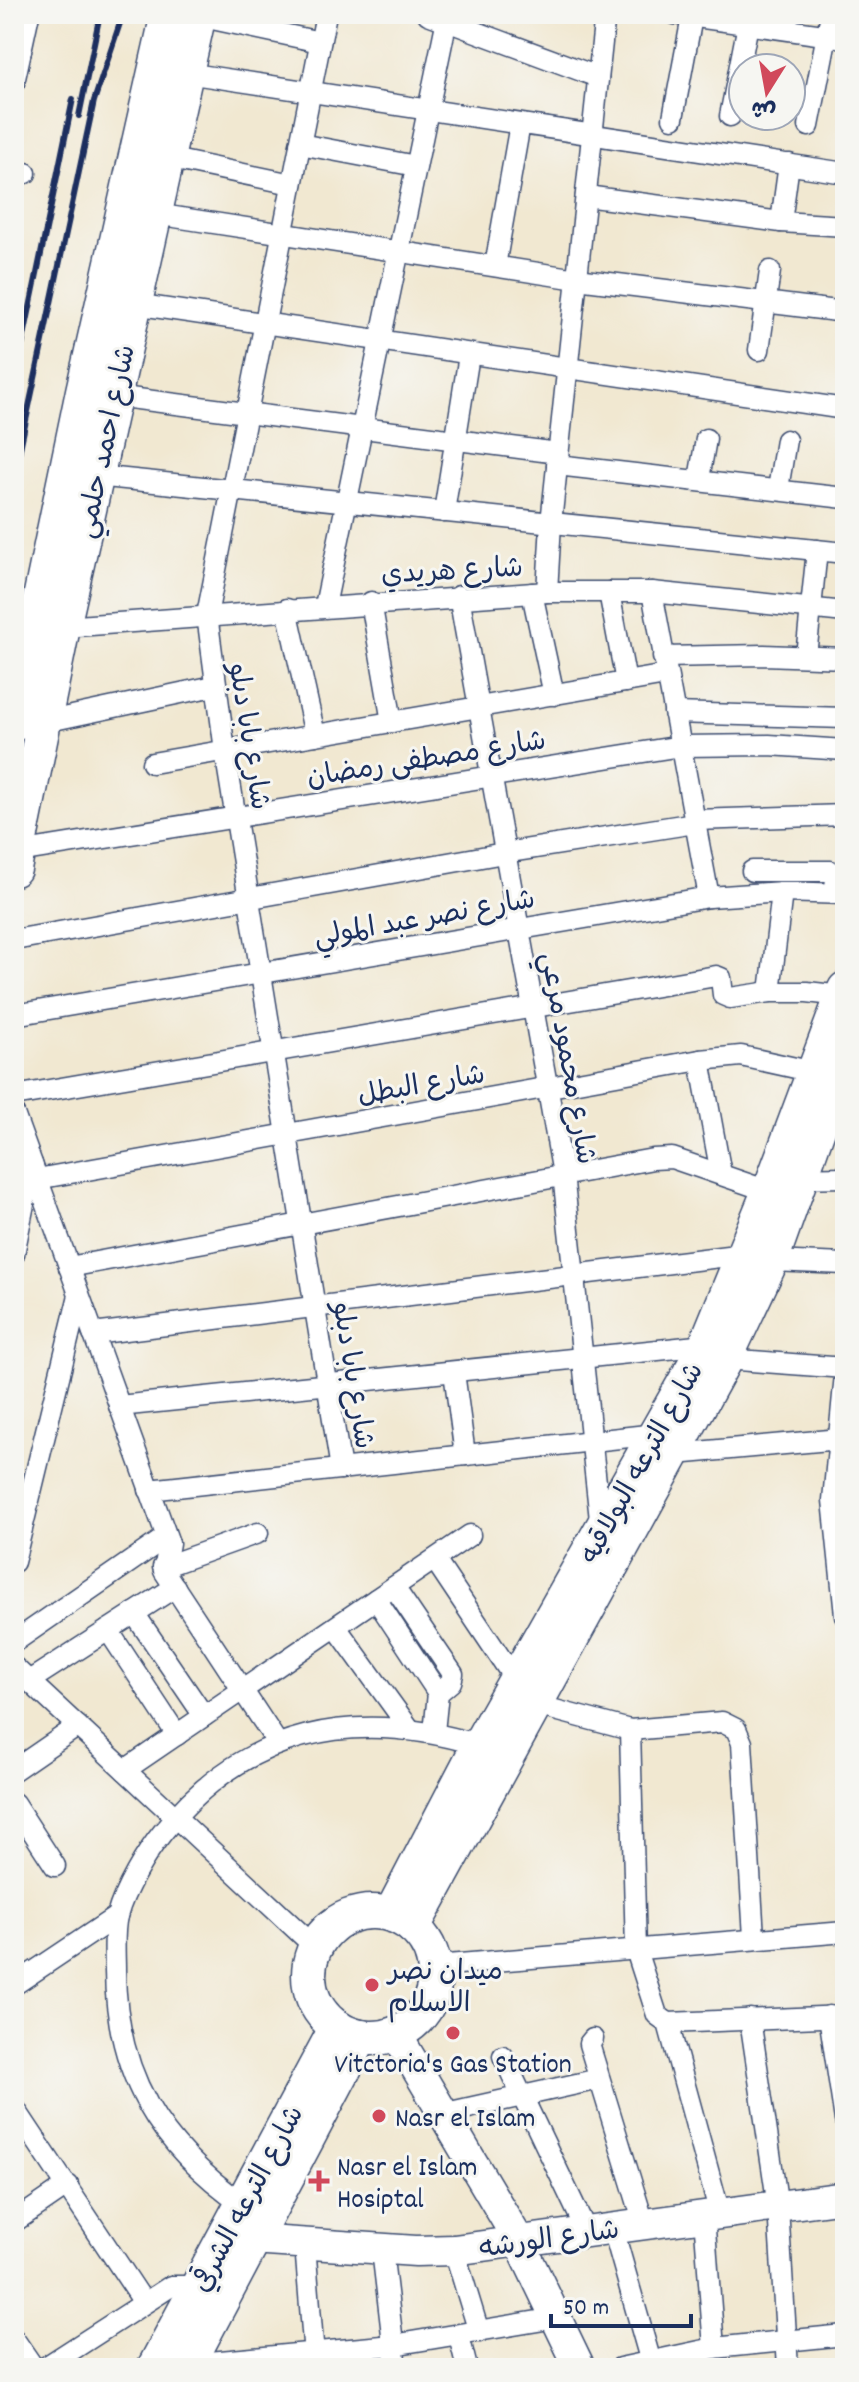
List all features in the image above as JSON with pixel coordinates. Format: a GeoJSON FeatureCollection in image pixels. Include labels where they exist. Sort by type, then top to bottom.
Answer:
{"type":"FeatureCollection","features":[{"type":"Feature","properties":{"kind":"main road","name":"شارع احمد حلمي"},"geometry":{"type":"LineString","coordinates":[[29,723],[63,627],[186,73],[188,15]]}},
{"type":"Feature","properties":{"kind":"main road","name":"شارع احمد حلمي"},"geometry":{"type":"LineString","coordinates":[[16,861],[29,723],[188,15]]}},
{"type":"Feature","properties":{"kind":"main road","name":"شارع الترعه البولاقيه"},"geometry":{"type":"LineString","coordinates":[[829,1090],[844,992]]}},
{"type":"Feature","properties":{"kind":"main road","name":"شارع الترعه البولاقيه"},"geometry":{"type":"LineString","coordinates":[[402,1920],[715,1352],[757,1258],[781,1183],[845,1054]]}},
{"type":"Feature","properties":{"kind":"main road","name":"شارع الترعه البولاقيه"},"geometry":{"type":"LineString","coordinates":[[402,1920],[479,1745],[526,1693],[601,1533],[666,1444]]}},
{"type":"Feature","properties":{"kind":"main road"},"geometry":{"type":"LineString","coordinates":[[353,1914],[402,1920],[428,1944],[435,1966],[435,1984],[427,2008],[409,2027],[396,2034],[349,2032],[321,2012],[311,1991],[309,1969],[315,1947],[331,1927],[353,1914]]}},
{"type":"Feature","properties":{"kind":"main road","name":"شارع الترعه الشرقي"},"geometry":{"type":"LineString","coordinates":[[154,2368],[243,2204],[349,2032]]}},
{"type":"Feature","properties":{"kind":"main road","name":"شارع الترعه الشرقي"},"geometry":{"type":"LineString","coordinates":[[203,2366],[252,2240],[349,2032]]}},
{"type":"Feature","properties":{"kind":"street"},"geometry":{"type":"LineString","coordinates":[[14,83],[29,14]]}},
{"type":"Feature","properties":{"kind":"street","name":"شارع بابا دبلو"},"geometry":{"type":"LineString","coordinates":[[326,14],[207,615],[214,686],[341,1469]]}},
{"type":"Feature","properties":{"kind":"street"},"geometry":{"type":"LineString","coordinates":[[554,695],[540,592],[551,523],[605,14]]}},
{"type":"Feature","properties":{"kind":"street"},"geometry":{"type":"LineString","coordinates":[[809,126],[836,37],[831,14]]}},
{"type":"Feature","properties":{"kind":"street"},"geometry":{"type":"LineString","coordinates":[[188,15],[320,42]]}},
{"type":"Feature","properties":{"kind":"street"},"geometry":{"type":"LineString","coordinates":[[673,118],[683,15],[749,19],[836,37]]}},
{"type":"Feature","properties":{"kind":"street"},"geometry":{"type":"LineString","coordinates":[[325,606],[428,110],[441,16],[598,77]]}},
{"type":"Feature","properties":{"kind":"street"},"geometry":{"type":"LineString","coordinates":[[743,52],[749,19]]}},
{"type":"Feature","properties":{"kind":"street"},"geometry":{"type":"LineString","coordinates":[[186,73],[845,173]]}},
{"type":"Feature","properties":{"kind":"street"},"geometry":{"type":"LineString","coordinates":[[495,266],[520,124]]}},
{"type":"Feature","properties":{"kind":"street"},"geometry":{"type":"LineString","coordinates":[[300,144],[416,166]]}},
{"type":"Feature","properties":{"kind":"street"},"geometry":{"type":"LineString","coordinates":[[167,158],[292,184]]}},
{"type":"Feature","properties":{"kind":"street"},"geometry":{"type":"LineString","coordinates":[[781,222],[789,164]]}},
{"type":"Feature","properties":{"kind":"street"},"geometry":{"type":"LineString","coordinates":[[586,196],[781,222],[845,226]]}},
{"type":"Feature","properties":{"kind":"street"},"geometry":{"type":"LineString","coordinates":[[155,214],[577,279],[845,312]]}},
{"type":"Feature","properties":{"kind":"street"},"geometry":{"type":"LineString","coordinates":[[759,350],[770,271]]}},
{"type":"Feature","properties":{"kind":"street"},"geometry":{"type":"LineString","coordinates":[[134,304],[845,409]]}},
{"type":"Feature","properties":{"kind":"street"},"geometry":{"type":"LineString","coordinates":[[444,512],[469,355]]}},
{"type":"Feature","properties":{"kind":"street"},"geometry":{"type":"LineString","coordinates":[[114,396],[456,440],[557,459],[845,498]]}},
{"type":"Feature","properties":{"kind":"street"},"geometry":{"type":"LineString","coordinates":[[699,479],[706,439]]}},
{"type":"Feature","properties":{"kind":"street"},"geometry":{"type":"LineString","coordinates":[[778,489],[786,440]]}},
{"type":"Feature","properties":{"kind":"street"},"geometry":{"type":"LineString","coordinates":[[96,476],[845,553]]}},
{"type":"Feature","properties":{"kind":"street"},"geometry":{"type":"LineString","coordinates":[[806,656],[817,550]]}},
{"type":"Feature","properties":{"kind":"street","name":"شارع هريدي"},"geometry":{"type":"LineString","coordinates":[[63,627],[540,592],[652,592],[845,612]]}},
{"type":"Feature","properties":{"kind":"street"},"geometry":{"type":"LineString","coordinates":[[609,592],[626,682]]}},
{"type":"Feature","properties":{"kind":"street"},"geometry":{"type":"LineString","coordinates":[[652,592],[709,897]]}},
{"type":"Feature","properties":{"kind":"street","name":"شارع محمود مرعي"},"geometry":{"type":"LineString","coordinates":[[459,596],[563,1174],[601,1533]]}},
{"type":"Feature","properties":{"kind":"street"},"geometry":{"type":"LineString","coordinates":[[371,602],[392,722]]}},
{"type":"Feature","properties":{"kind":"street"},"geometry":{"type":"LineString","coordinates":[[287,609],[315,735]]}},
{"type":"Feature","properties":{"kind":"street"},"geometry":{"type":"LineString","coordinates":[[152,763],[626,682],[664,666],[806,656],[845,658]]}},
{"type":"Feature","properties":{"kind":"street"},"geometry":{"type":"LineString","coordinates":[[29,723],[214,686]]}},
{"type":"Feature","properties":{"kind":"street"},"geometry":{"type":"LineString","coordinates":[[674,713],[845,718]]}},
{"type":"Feature","properties":{"kind":"street","name":"شارع مصطفى رمضان"},"geometry":{"type":"LineString","coordinates":[[16,861],[235,816],[681,746],[769,745],[845,750]]}},
{"type":"Feature","properties":{"kind":"street"},"geometry":{"type":"LineString","coordinates":[[14,940],[695,821],[845,815]]}},
{"type":"Feature","properties":{"kind":"street"},"geometry":{"type":"LineString","coordinates":[[752,871],[831,871],[836,875],[840,894]]}},
{"type":"Feature","properties":{"kind":"street"},"geometry":{"type":"LineString","coordinates":[[770,992],[782,892]]}},
{"type":"Feature","properties":{"kind":"street","name":"شارع نصر عبد المولي"},"geometry":{"type":"LineString","coordinates":[[14,1015],[709,897],[782,892],[840,894]]}},
{"type":"Feature","properties":{"kind":"street"},"geometry":{"type":"LineString","coordinates":[[14,1096],[716,976],[721,978],[723,995],[730,998],[770,992],[844,992]]}},
{"type":"Feature","properties":{"kind":"street","name":"شارع البطل"},"geometry":{"type":"LineString","coordinates":[[35,1171],[288,1136],[700,1060],[741,1056],[829,1090]]}},
{"type":"Feature","properties":{"kind":"street"},"geometry":{"type":"LineString","coordinates":[[700,1060],[721,1174]]}},
{"type":"Feature","properties":{"kind":"street"},"geometry":{"type":"LineString","coordinates":[[14,1114],[166,1537],[169,1549],[163,1567],[278,1744]]}},
{"type":"Feature","properties":{"kind":"street"},"geometry":{"type":"LineString","coordinates":[[69,1267],[662,1158],[721,1174],[781,1183],[845,1177]]}},
{"type":"Feature","properties":{"kind":"street"},"geometry":{"type":"LineString","coordinates":[[14,1254],[35,1171]]}},
{"type":"Feature","properties":{"kind":"street"},"geometry":{"type":"LineString","coordinates":[[93,1334],[574,1275],[757,1258],[845,1264]]}},
{"type":"Feature","properties":{"kind":"street"},"geometry":{"type":"LineString","coordinates":[[14,1562],[79,1295]]}},
{"type":"Feature","properties":{"kind":"street"},"geometry":{"type":"LineString","coordinates":[[119,1406],[583,1358],[715,1352],[845,1371],[839,1500],[845,1615]]}},
{"type":"Feature","properties":{"kind":"street"},"geometry":{"type":"LineString","coordinates":[[454,1372],[465,1455]]}},
{"type":"Feature","properties":{"kind":"street"},"geometry":{"type":"LineString","coordinates":[[149,1490],[591,1441],[666,1444],[840,1439]]}},
{"type":"Feature","properties":{"kind":"street"},"geometry":{"type":"LineString","coordinates":[[163,1567],[258,1533]]}},
{"type":"Feature","properties":{"kind":"street"},"geometry":{"type":"LineString","coordinates":[[125,1770],[470,1535]]}},
{"type":"Feature","properties":{"kind":"street"},"geometry":{"type":"LineString","coordinates":[[14,1642],[166,1537]]}},
{"type":"Feature","properties":{"kind":"street"},"geometry":{"type":"LineString","coordinates":[[435,1560],[526,1693],[630,1730],[722,1722],[741,1735],[754,1937]]}},
{"type":"Feature","properties":{"kind":"street"},"geometry":{"type":"LineString","coordinates":[[175,1587],[108,1630],[22,1674],[315,1947]]}},
{"type":"Feature","properties":{"kind":"street"},"geometry":{"type":"LineString","coordinates":[[394,1587],[453,1674],[445,1688],[434,1732]]}},
{"type":"Feature","properties":{"kind":"street"},"geometry":{"type":"LineString","coordinates":[[376,1599],[445,1688]]}},
{"type":"Feature","properties":{"kind":"street"},"geometry":{"type":"LineString","coordinates":[[134,1613],[204,1716]]}},
{"type":"Feature","properties":{"kind":"street"},"geometry":{"type":"LineString","coordinates":[[336,1627],[409,1728]]}},
{"type":"Feature","properties":{"kind":"street"},"geometry":{"type":"LineString","coordinates":[[108,1630],[177,1735]]}},
{"type":"Feature","properties":{"kind":"street"},"geometry":{"type":"LineString","coordinates":[[14,1770],[78,1726]]}},
{"type":"Feature","properties":{"kind":"street"},"geometry":{"type":"LineString","coordinates":[[243,2204],[187,2160],[145,2102],[130,2069],[115,1999],[117,1916],[145,1855],[176,1816],[233,1766],[278,1744],[343,1727],[409,1728],[479,1745]]}},
{"type":"Feature","properties":{"kind":"street"},"geometry":{"type":"LineString","coordinates":[[630,1730],[636,1950],[657,2015],[668,2023],[837,2016],[845,2120]]}},
{"type":"Feature","properties":{"kind":"street"},"geometry":{"type":"LineString","coordinates":[[14,1803],[55,1866]]}},
{"type":"Feature","properties":{"kind":"street"},"geometry":{"type":"LineString","coordinates":[[14,1985],[117,1916]]}},
{"type":"Feature","properties":{"kind":"street"},"geometry":{"type":"LineString","coordinates":[[435,1966],[754,1937],[845,1932]]}},
{"type":"Feature","properties":{"kind":"street"},"geometry":{"type":"LineString","coordinates":[[750,2019],[778,2207],[788,2368]]}},
{"type":"Feature","properties":{"kind":"street"},"geometry":{"type":"LineString","coordinates":[[668,2023],[712,2215],[713,2355]]}},
{"type":"Feature","properties":{"kind":"street"},"geometry":{"type":"LineString","coordinates":[[396,2034],[446,2113],[519,2241],[580,2368]]}},
{"type":"Feature","properties":{"kind":"street"},"geometry":{"type":"LineString","coordinates":[[593,2039],[589,2044],[644,2224]]}},
{"type":"Feature","properties":{"kind":"street"},"geometry":{"type":"LineString","coordinates":[[503,2056],[522,2096],[600,2230],[636,2364],[845,2335]]}},
{"type":"Feature","properties":{"kind":"street"},"geometry":{"type":"LineString","coordinates":[[446,2113],[599,2079]]}},
{"type":"Feature","properties":{"kind":"street"},"geometry":{"type":"LineString","coordinates":[[14,2107],[143,2301]]}},
{"type":"Feature","properties":{"kind":"street"},"geometry":{"type":"LineString","coordinates":[[14,2222],[68,2185]]}},
{"type":"Feature","properties":{"kind":"street","name":"شارع الورشه"},"geometry":{"type":"LineString","coordinates":[[252,2240],[382,2250],[454,2250],[845,2197]]}},
{"type":"Feature","properties":{"kind":"street"},"geometry":{"type":"LineString","coordinates":[[305,2245],[314,2361]]}},
{"type":"Feature","properties":{"kind":"street"},"geometry":{"type":"LineString","coordinates":[[382,2250],[396,2368]]}},
{"type":"Feature","properties":{"kind":"street"},"geometry":{"type":"LineString","coordinates":[[454,2250],[469,2334],[467,2368]]}},
{"type":"Feature","properties":{"kind":"street"},"geometry":{"type":"LineString","coordinates":[[44,2368],[143,2301],[171,2286],[186,2286],[195,2292]]}},
{"type":"Feature","properties":{"kind":"street"},"geometry":{"type":"LineString","coordinates":[[203,2366],[314,2361],[556,2318]]}},
{"type":"Feature","properties":{"kind":"street"},"geometry":{"type":"LineString","coordinates":[[14,2339],[34,2368]]}},
{"type":"Feature","properties":{"kind":"railway"},"geometry":{"type":"LineString","coordinates":[[79,116],[100,14]]}},
{"type":"Feature","properties":{"kind":"railway"},"geometry":{"type":"LineString","coordinates":[[14,477],[94,101],[123,14]]}},
{"type":"Feature","properties":{"kind":"railway"},"geometry":{"type":"LineString","coordinates":[[14,385],[73,99]]}},
{"type":"Feature","properties":{"kind":"place","name":"ميدان نصر الاسلام"},"geometry":{"type":"Point","coordinates":[372,1985]}},
{"type":"Feature","properties":{"kind":"place","name":"Vitctoria's Gas Station"},"geometry":{"type":"Point","coordinates":[453,2033]}},
{"type":"Feature","properties":{"kind":"place","name":"Nasr el Islam"},"geometry":{"type":"Point","coordinates":[379,2116]}},
{"type":"Feature","properties":{"kind":"place","name":"Nasr el Islam Hosiptal"},"geometry":{"type":"Point","coordinates":[319,2181]}}]}
